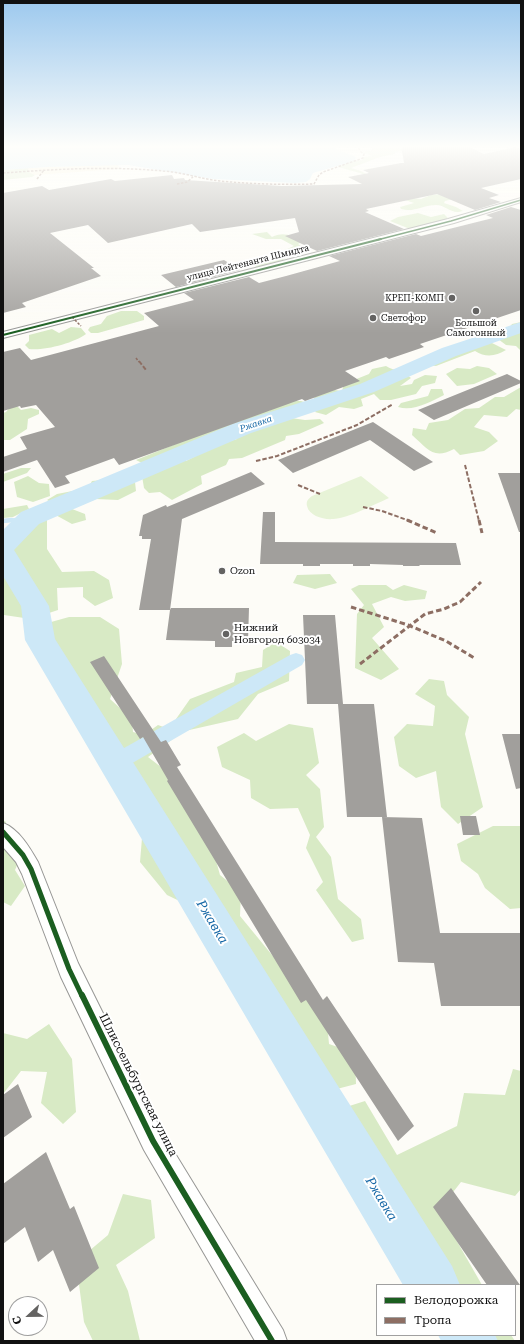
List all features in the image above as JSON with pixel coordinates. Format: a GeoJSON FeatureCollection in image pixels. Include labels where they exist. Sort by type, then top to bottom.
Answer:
{"type":"FeatureCollection","features":[{"type":"Feature","properties":{"kind":"street","name":"улица Лейтенанта Шмидта"},"geometry":{"type":"LineString","coordinates":[[3,335],[451,221],[495,208]]}},
{"type":"Feature","properties":{"kind":"street","name":"Шлиссельбургская улица"},"geometry":{"type":"LineString","coordinates":[[3,832],[23,855],[31,869],[68,969],[154,1141],[272,1341]]}},
{"type":"Feature","properties":{"kind":"green space"},"geometry":{"type":"Polygon","coordinates":[[[400,208],[420,208],[410,210],[400,208]]]}},
{"type":"Feature","properties":{"kind":"green space"},"geometry":{"type":"Polygon","coordinates":[[[446,208],[457,208],[463,211],[455,212],[446,208]]]}},
{"type":"Feature","properties":{"kind":"green space"},"geometry":{"type":"Polygon","coordinates":[[[418,213],[431,217],[444,214],[448,218],[433,224],[410,229],[390,221],[398,217],[418,213]]]}},
{"type":"Feature","properties":{"kind":"green space"},"geometry":{"type":"Polygon","coordinates":[[[267,232],[272,237],[284,234],[300,239],[304,241],[298,244],[304,248],[277,265],[257,268],[253,263],[274,259],[271,256],[294,246],[281,239],[266,239],[252,234],[267,232]]]}},
{"type":"Feature","properties":{"kind":"green space"},"geometry":{"type":"Polygon","coordinates":[[[121,311],[137,311],[144,316],[144,320],[98,333],[91,333],[88,330],[90,327],[101,324],[107,316],[121,311]]]}},
{"type":"Feature","properties":{"kind":"green space"},"geometry":{"type":"Polygon","coordinates":[[[521,322],[521,351],[516,346],[506,345],[498,339],[492,343],[506,350],[498,354],[483,355],[475,351],[436,366],[427,365],[457,350],[465,350],[467,347],[486,341],[483,334],[497,329],[509,328],[512,324],[521,322]]]}},
{"type":"Feature","properties":{"kind":"green space"},"geometry":{"type":"Polygon","coordinates":[[[71,327],[81,328],[86,334],[67,343],[50,348],[29,349],[25,345],[29,341],[29,335],[52,329],[59,333],[71,327]]]}},
{"type":"Feature","properties":{"kind":"green space"},"geometry":{"type":"Polygon","coordinates":[[[386,366],[411,378],[400,386],[412,384],[414,380],[425,375],[437,376],[435,383],[422,386],[416,394],[391,400],[380,400],[374,394],[361,399],[363,406],[354,409],[339,407],[326,415],[315,412],[320,405],[314,400],[315,393],[327,389],[342,391],[344,384],[369,374],[372,369],[386,366]]]}},
{"type":"Feature","properties":{"kind":"green space"},"geometry":{"type":"Polygon","coordinates":[[[477,366],[489,368],[497,374],[474,384],[457,386],[446,374],[457,368],[470,369],[477,366]]]}},
{"type":"Feature","properties":{"kind":"green space"},"geometry":{"type":"Polygon","coordinates":[[[521,387],[521,410],[516,409],[507,417],[484,415],[474,427],[489,432],[498,441],[484,451],[460,455],[454,449],[447,452],[436,453],[427,448],[412,435],[413,428],[426,430],[429,423],[448,420],[465,409],[479,408],[495,397],[504,397],[521,387]]]}},
{"type":"Feature","properties":{"kind":"green space"},"geometry":{"type":"Polygon","coordinates":[[[431,389],[442,389],[444,395],[415,407],[398,407],[401,403],[428,396],[431,389]]]}},
{"type":"Feature","properties":{"kind":"green space"},"geometry":{"type":"Polygon","coordinates":[[[281,401],[301,401],[310,404],[300,412],[248,424],[146,465],[136,460],[255,412],[269,411],[281,401]]]}},
{"type":"Feature","properties":{"kind":"green space"},"geometry":{"type":"Polygon","coordinates":[[[11,406],[17,406],[21,410],[31,408],[39,410],[39,414],[28,419],[27,429],[10,440],[3,440],[3,413],[6,412],[11,406]]]}},
{"type":"Feature","properties":{"kind":"green space"},"geometry":{"type":"Polygon","coordinates":[[[291,418],[305,420],[320,419],[324,423],[299,434],[286,436],[285,440],[242,458],[229,459],[226,465],[201,476],[202,484],[172,500],[160,492],[149,493],[144,488],[142,476],[175,461],[186,461],[217,445],[237,439],[238,434],[253,432],[260,427],[291,418]]]}},
{"type":"Feature","properties":{"kind":"green space"},"geometry":{"type":"Polygon","coordinates":[[[21,468],[31,468],[27,473],[3,482],[3,474],[21,468]]]}},
{"type":"Feature","properties":{"kind":"green space"},"geometry":{"type":"Polygon","coordinates":[[[28,476],[39,483],[49,484],[50,496],[33,502],[17,497],[14,482],[28,476]]]}},
{"type":"Feature","properties":{"kind":"green space"},"geometry":{"type":"Polygon","coordinates":[[[361,476],[389,498],[346,517],[339,518],[329,519],[317,517],[308,509],[307,501],[312,496],[361,476]]]}},
{"type":"Feature","properties":{"kind":"green space"},"geometry":{"type":"Polygon","coordinates":[[[121,478],[135,482],[136,491],[118,500],[96,499],[72,509],[85,514],[86,520],[72,524],[52,513],[55,505],[47,500],[57,494],[88,488],[92,481],[121,478]]]}},
{"type":"Feature","properties":{"kind":"green space"},"geometry":{"type":"Polygon","coordinates":[[[27,505],[29,509],[13,517],[3,518],[3,509],[27,505]]]}},
{"type":"Feature","properties":{"kind":"green space"},"geometry":{"type":"Polygon","coordinates":[[[38,512],[47,518],[47,549],[62,572],[94,571],[109,580],[113,598],[95,606],[83,597],[83,587],[57,588],[58,610],[31,619],[4,615],[3,538],[22,524],[25,516],[38,512]]]}},
{"type":"Feature","properties":{"kind":"green space"},"geometry":{"type":"Polygon","coordinates":[[[330,574],[337,583],[315,589],[293,583],[297,575],[330,574]]]}},
{"type":"Feature","properties":{"kind":"green space"},"geometry":{"type":"Polygon","coordinates":[[[359,585],[386,585],[393,590],[404,585],[427,591],[425,599],[405,601],[391,597],[372,604],[384,627],[372,638],[399,669],[381,680],[355,668],[357,614],[364,605],[351,589],[359,585]]]}},
{"type":"Feature","properties":{"kind":"green space"},"geometry":{"type":"Polygon","coordinates":[[[69,617],[100,617],[119,629],[122,664],[110,699],[132,719],[133,732],[144,735],[158,725],[169,729],[173,739],[148,757],[170,774],[208,832],[220,875],[241,892],[240,916],[327,1022],[329,1044],[355,1053],[356,1084],[333,1090],[315,1071],[306,1050],[268,1048],[255,1029],[253,1002],[220,951],[225,923],[167,895],[140,862],[146,790],[130,783],[111,753],[113,739],[94,722],[90,709],[66,694],[67,676],[38,648],[44,624],[69,617]]]}},
{"type":"Feature","properties":{"kind":"green space"},"geometry":{"type":"Polygon","coordinates":[[[276,642],[290,651],[289,681],[258,694],[238,719],[185,731],[176,719],[190,699],[234,682],[236,673],[262,667],[263,650],[276,642]]]}},
{"type":"Feature","properties":{"kind":"green space"},"geometry":{"type":"Polygon","coordinates":[[[429,679],[444,681],[447,695],[469,717],[465,734],[483,807],[458,824],[441,807],[436,771],[416,778],[399,766],[394,737],[407,724],[433,726],[435,706],[415,694],[429,679]]]}},
{"type":"Feature","properties":{"kind":"green space"},"geometry":{"type":"Polygon","coordinates":[[[289,724],[313,728],[319,763],[306,775],[320,789],[324,827],[316,837],[331,857],[338,899],[361,919],[364,939],[352,942],[316,890],[323,882],[306,848],[310,835],[298,808],[270,809],[251,798],[250,780],[222,767],[217,747],[244,733],[256,741],[289,724]]]}},
{"type":"Feature","properties":{"kind":"green space"},"geometry":{"type":"Polygon","coordinates":[[[3,820],[6,822],[4,835],[21,856],[15,870],[25,886],[11,906],[3,902],[3,820]]]}},
{"type":"Feature","properties":{"kind":"green space"},"geometry":{"type":"Polygon","coordinates":[[[493,826],[521,826],[521,908],[510,909],[485,888],[478,874],[461,861],[457,844],[493,826]]]}},
{"type":"Feature","properties":{"kind":"green space"},"geometry":{"type":"Polygon","coordinates":[[[49,1024],[72,1059],[76,1112],[63,1124],[41,1103],[47,1072],[21,1071],[3,1094],[3,1033],[27,1039],[49,1024]]]}},
{"type":"Feature","properties":{"kind":"green space"},"geometry":{"type":"Polygon","coordinates":[[[513,1069],[521,1071],[521,1189],[515,1196],[461,1182],[439,1210],[481,1284],[444,1284],[439,1273],[401,1240],[393,1200],[342,1128],[343,1108],[365,1101],[397,1155],[457,1126],[464,1093],[505,1095],[513,1069]]]}},
{"type":"Feature","properties":{"kind":"green space"},"geometry":{"type":"Polygon","coordinates":[[[123,1194],[151,1200],[155,1238],[116,1265],[128,1291],[140,1341],[93,1341],[84,1322],[76,1262],[108,1235],[123,1194]]]}},
{"type":"Feature","properties":{"kind":"green space"},"geometry":{"type":"Polygon","coordinates":[[[478,1336],[512,1336],[515,1341],[482,1341],[478,1336]]]}},
{"type":"Feature","properties":{"kind":"building"},"geometry":{"type":"Polygon","coordinates":[[[3,208],[372,208],[366,209],[369,211],[365,212],[404,229],[317,251],[285,236],[299,232],[295,218],[200,232],[192,224],[108,243],[88,225],[50,233],[94,268],[91,268],[101,276],[22,303],[26,307],[3,313],[3,208]]]}},
{"type":"Feature","properties":{"kind":"building"},"geometry":{"type":"Polygon","coordinates":[[[470,208],[482,208],[475,210],[470,208]]]}},
{"type":"Feature","properties":{"kind":"building"},"geometry":{"type":"Polygon","coordinates":[[[509,208],[521,210],[521,310],[420,344],[424,347],[389,359],[386,357],[345,371],[360,381],[305,401],[302,399],[119,465],[114,458],[65,476],[70,483],[55,488],[37,460],[3,472],[3,457],[27,449],[20,437],[55,427],[36,405],[21,408],[20,406],[3,411],[3,352],[20,348],[31,360],[159,326],[144,313],[194,300],[184,293],[249,277],[259,283],[340,261],[329,256],[416,234],[421,236],[493,218],[486,215],[509,208]]]}},
{"type":"Feature","properties":{"kind":"building"},"geometry":{"type":"Polygon","coordinates":[[[224,260],[240,270],[176,287],[161,275],[224,260]]]}},
{"type":"Feature","properties":{"kind":"building"},"geometry":{"type":"Polygon","coordinates":[[[507,374],[521,381],[521,383],[434,420],[418,410],[507,374]]]}},
{"type":"Feature","properties":{"kind":"building"},"geometry":{"type":"Polygon","coordinates":[[[373,422],[433,462],[414,471],[370,440],[293,473],[278,460],[373,422]]]}},
{"type":"Feature","properties":{"kind":"building"},"geometry":{"type":"Polygon","coordinates":[[[251,472],[265,484],[182,519],[170,610],[139,610],[151,539],[142,539],[142,536],[139,536],[143,515],[166,505],[167,507],[251,472]]]}},
{"type":"Feature","properties":{"kind":"building"},"geometry":{"type":"Polygon","coordinates":[[[498,473],[521,473],[521,532],[519,532],[498,473]]]}},
{"type":"Feature","properties":{"kind":"building"},"geometry":{"type":"Polygon","coordinates":[[[263,512],[275,512],[275,542],[456,543],[461,565],[403,566],[370,564],[370,566],[353,566],[353,564],[320,564],[320,566],[303,566],[303,564],[260,564],[263,512]]]}},
{"type":"Feature","properties":{"kind":"building"},"geometry":{"type":"Polygon","coordinates":[[[171,608],[249,608],[248,641],[232,641],[232,647],[215,647],[215,641],[166,640],[171,608]]]}},
{"type":"Feature","properties":{"kind":"building"},"geometry":{"type":"Polygon","coordinates":[[[303,615],[335,615],[343,704],[307,704],[303,615]]]}},
{"type":"Feature","properties":{"kind":"building"},"geometry":{"type":"Polygon","coordinates":[[[104,656],[161,742],[166,740],[181,765],[177,767],[323,1000],[327,996],[414,1126],[398,1141],[306,1000],[301,1003],[167,781],[168,780],[143,737],[140,739],[90,662],[104,656]]]}},
{"type":"Feature","properties":{"kind":"building"},"geometry":{"type":"Polygon","coordinates":[[[338,704],[374,704],[387,817],[347,817],[338,704]]]}},
{"type":"Feature","properties":{"kind":"building"},"geometry":{"type":"Polygon","coordinates":[[[502,734],[521,734],[521,788],[516,789],[502,734]]]}},
{"type":"Feature","properties":{"kind":"building"},"geometry":{"type":"Polygon","coordinates":[[[460,816],[476,816],[480,835],[463,835],[460,816]]]}},
{"type":"Feature","properties":{"kind":"building"},"geometry":{"type":"Polygon","coordinates":[[[382,817],[422,818],[440,933],[521,933],[521,1006],[441,1006],[434,963],[398,962],[382,817]]]}},
{"type":"Feature","properties":{"kind":"building"},"geometry":{"type":"Polygon","coordinates":[[[18,1084],[32,1117],[3,1138],[3,1095],[18,1084]]]}},
{"type":"Feature","properties":{"kind":"building"},"geometry":{"type":"Polygon","coordinates":[[[46,1152],[70,1209],[74,1206],[99,1268],[70,1292],[53,1250],[38,1262],[25,1227],[3,1244],[3,1184],[46,1152]]]}},
{"type":"Feature","properties":{"kind":"building"},"geometry":{"type":"Polygon","coordinates":[[[451,1188],[520,1285],[486,1284],[433,1207],[451,1188]]]}},
{"type":"Feature","properties":{"kind":"waterway","name":"Ржавка"},"geometry":{"type":"LineString","coordinates":[[3,545],[30,518],[243,428],[367,388],[449,352],[521,327]]}},
{"type":"Feature","properties":{"kind":"waterway"},"geometry":{"type":"LineString","coordinates":[[3,521],[30,518]]}},
{"type":"Feature","properties":{"kind":"waterway","name":"Ржавка"},"geometry":{"type":"LineString","coordinates":[[3,554],[35,606],[40,640],[432,1284]]}},
{"type":"Feature","properties":{"kind":"waterway"},"geometry":{"type":"LineString","coordinates":[[115,763],[296,660]]}},
{"type":"Feature","properties":{"kind":"waterway","name":"Ржавка"},"geometry":{"type":"LineString","coordinates":[[467,1336],[470,1341]]}},
{"type":"Feature","properties":{"kind":"marked path"},"geometry":{"type":"LineString","coordinates":[[72,317],[81,326]]}},
{"type":"Feature","properties":{"kind":"marked path"},"geometry":{"type":"LineString","coordinates":[[136,358],[146,370]]}},
{"type":"Feature","properties":{"kind":"marked path"},"geometry":{"type":"LineString","coordinates":[[256,461],[277,456],[357,425],[393,404]]}},
{"type":"Feature","properties":{"kind":"marked path"},"geometry":{"type":"LineString","coordinates":[[465,465],[482,533]]}},
{"type":"Feature","properties":{"kind":"marked path"},"geometry":{"type":"LineString","coordinates":[[298,485],[320,494]]}},
{"type":"Feature","properties":{"kind":"marked path"},"geometry":{"type":"LineString","coordinates":[[363,507],[391,514],[437,533]]}},
{"type":"Feature","properties":{"kind":"marked path"},"geometry":{"type":"LineString","coordinates":[[360,664],[425,614],[444,609],[460,602],[481,582]]}},
{"type":"Feature","properties":{"kind":"marked path"},"geometry":{"type":"LineString","coordinates":[[351,607],[408,625],[446,641],[476,659]]}},
{"type":"Feature","properties":{"kind":"cycle path"},"geometry":{"type":"LineString","coordinates":[[3,335],[451,221],[495,208]]}},
{"type":"Feature","properties":{"kind":"cycle path"},"geometry":{"type":"LineString","coordinates":[[3,832],[23,855],[31,869],[69,969],[153,1141],[272,1341]]}},
{"type":"Feature","properties":{"kind":"place","name":"КРЕП-КОМП"},"geometry":{"type":"Point","coordinates":[452,298]}},
{"type":"Feature","properties":{"kind":"place","name":"Большой Самогонный"},"geometry":{"type":"Point","coordinates":[476,311]}},
{"type":"Feature","properties":{"kind":"place","name":"Светофор"},"geometry":{"type":"Point","coordinates":[373,318]}},
{"type":"Feature","properties":{"kind":"place","name":"Ozon"},"geometry":{"type":"Point","coordinates":[222,571]}},
{"type":"Feature","properties":{"kind":"place","name":"Нижний Новгород 603034"},"geometry":{"type":"Point","coordinates":[226,634]}}]}
